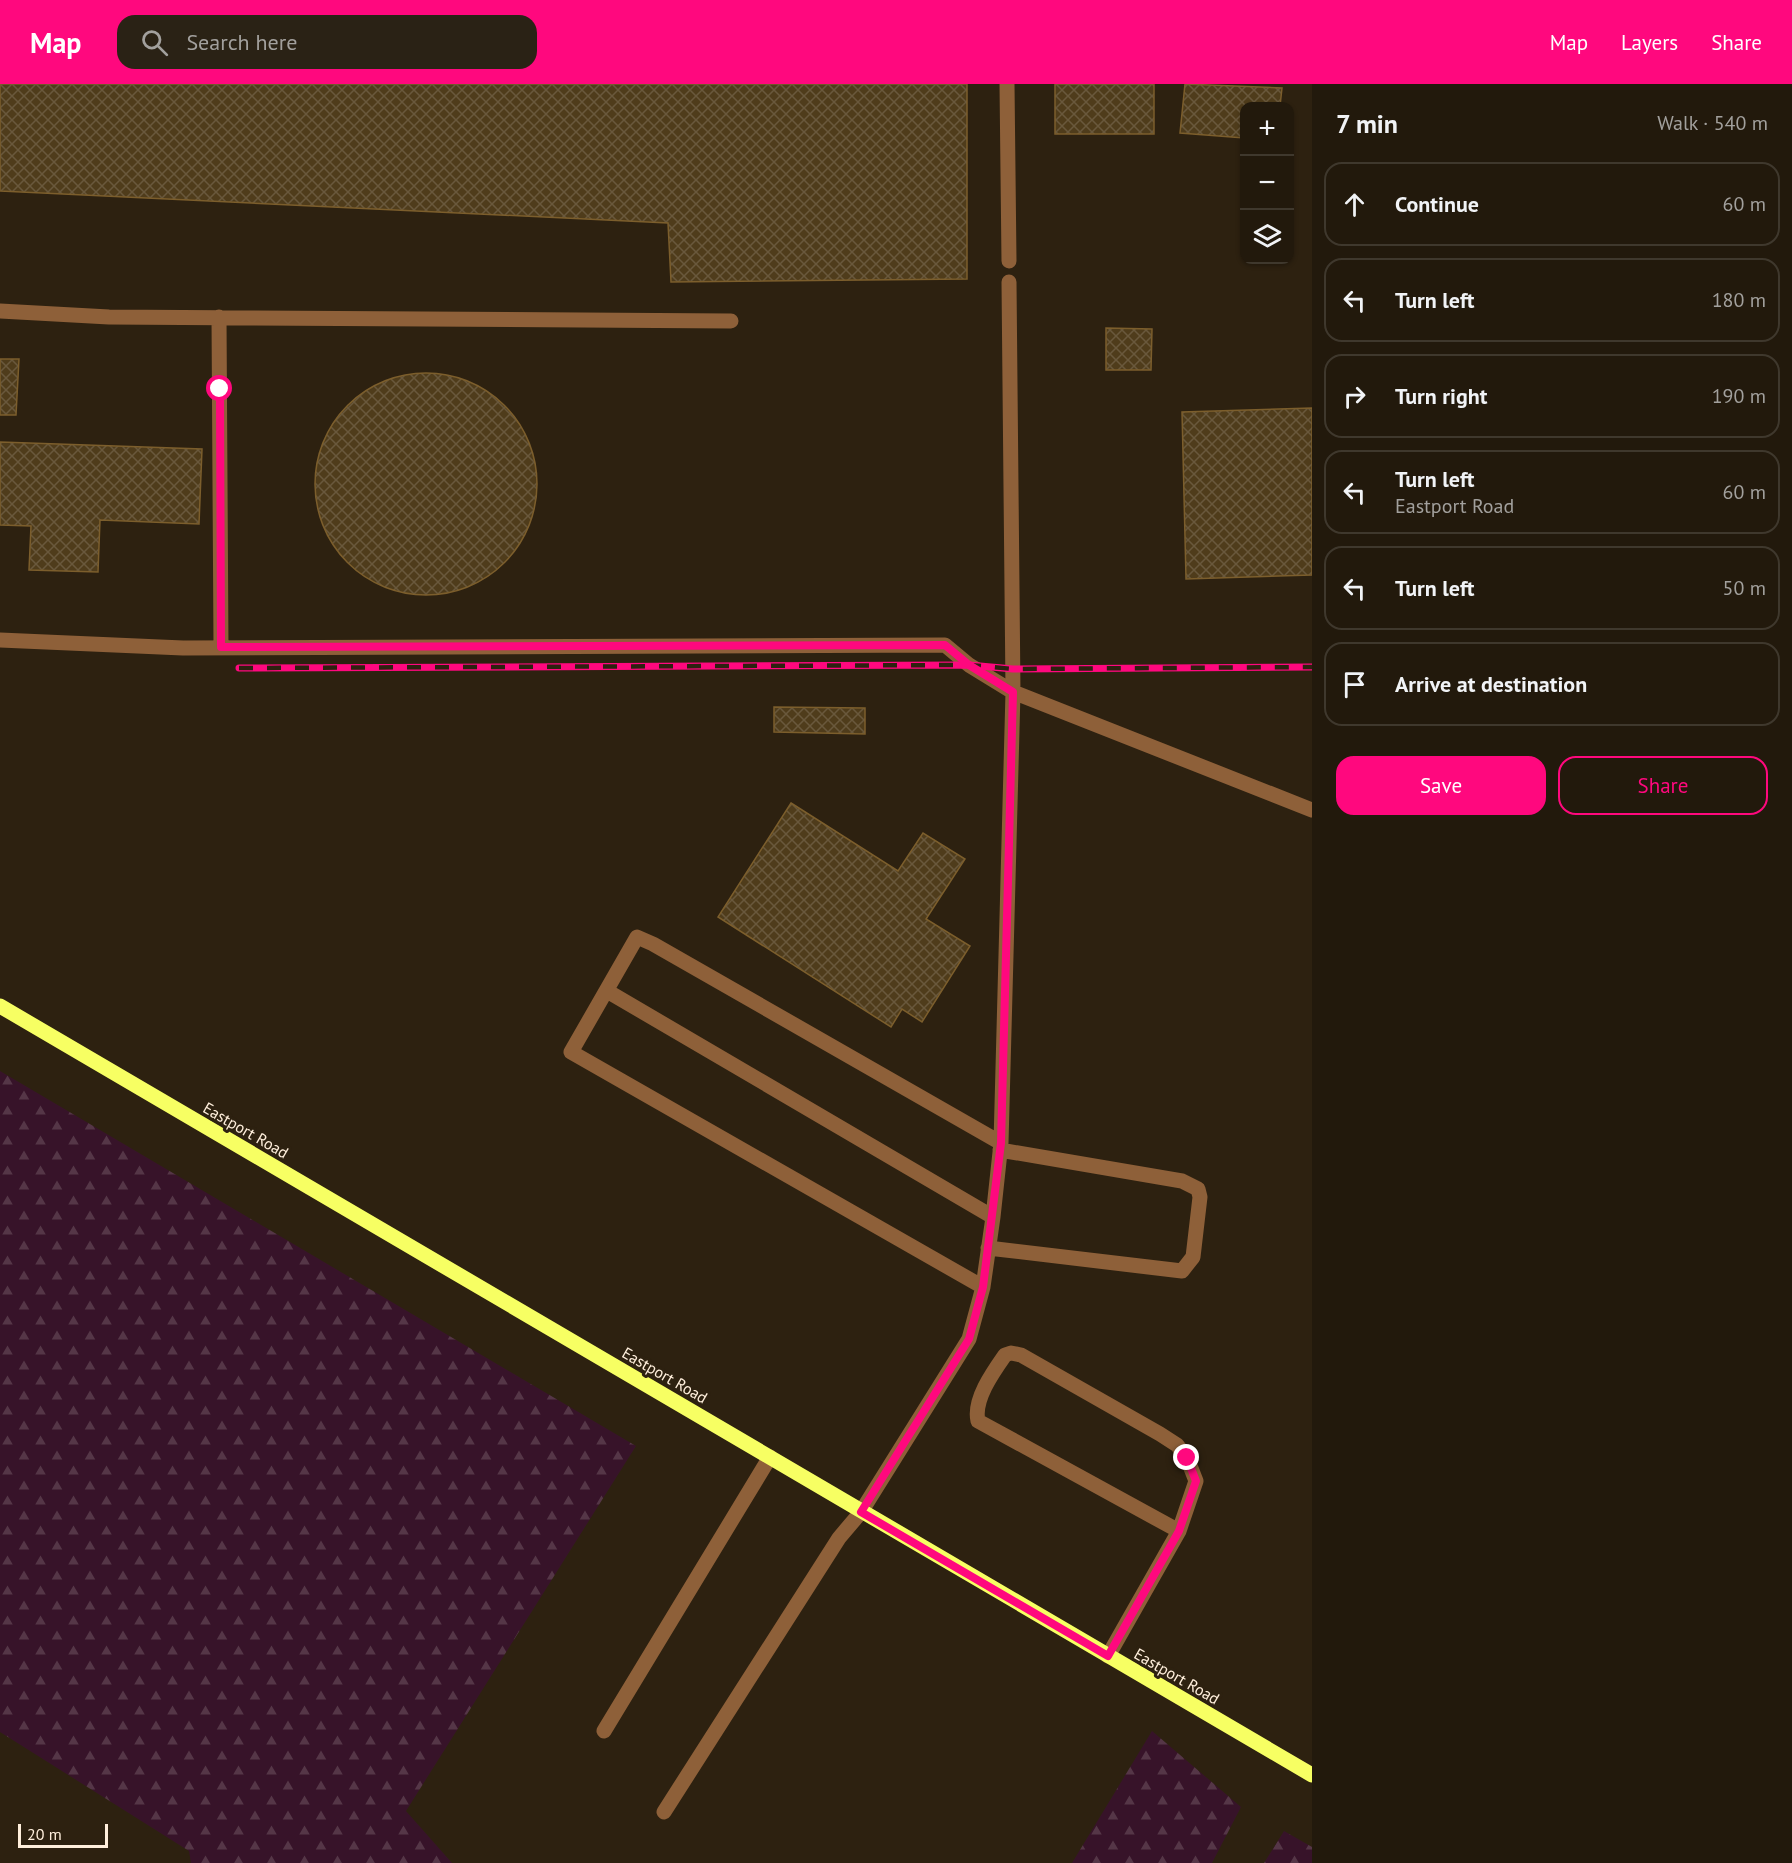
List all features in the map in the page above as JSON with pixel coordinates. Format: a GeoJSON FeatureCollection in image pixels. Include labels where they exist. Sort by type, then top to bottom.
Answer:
{"type":"FeatureCollection","features":[{"type":"Feature","properties":{"kind":"main road","name":"Eastport Road"},"geometry":{"type":"LineString","coordinates":[[0,1006],[1312,1775]]}},
{"type":"Feature","properties":{"kind":"lane"},"geometry":{"type":"LineString","coordinates":[[1007,84],[1009,261]]}},
{"type":"Feature","properties":{"kind":"lane"},"geometry":{"type":"LineString","coordinates":[[664,1812],[839,1538],[861,1512],[969,1339],[983,1287],[1000,1147],[1013,692],[1009,282]]}},
{"type":"Feature","properties":{"kind":"lane"},"geometry":{"type":"LineString","coordinates":[[0,311],[109,316],[731,321]]}},
{"type":"Feature","properties":{"kind":"lane"},"geometry":{"type":"LineString","coordinates":[[219,317],[221,647]]}},
{"type":"Feature","properties":{"kind":"lane"},"geometry":{"type":"LineString","coordinates":[[0,640],[221,647],[945,645],[969,665],[1013,692],[1312,810]]}},
{"type":"Feature","properties":{"kind":"lane"},"geometry":{"type":"LineString","coordinates":[[983,1287],[571,1052],[637,937],[653,944],[1000,1147],[1182,1181],[1198,1189],[1199,1207],[1192,1257],[1182,1271],[988,1248]]}},
{"type":"Feature","properties":{"kind":"lane"},"geometry":{"type":"LineString","coordinates":[[608,991],[993,1217]]}},
{"type":"Feature","properties":{"kind":"lane"},"geometry":{"type":"LineString","coordinates":[[1108,1656],[1179,1531],[1196,1481],[1194,1469],[1177,1445],[1021,1355],[1011,1353],[1005,1355],[981,1397],[976,1412],[978,1421],[1179,1531]]}},
{"type":"Feature","properties":{"kind":"lane"},"geometry":{"type":"LineString","coordinates":[[604,1731],[770,1457]]}},
{"type":"Feature","properties":{"kind":"green space"},"geometry":{"type":"Polygon","coordinates":[[[0,1071],[636,1446],[406,1811],[452,1863],[191,1863],[189,1851],[0,1732],[0,1071]]]}},
{"type":"Feature","properties":{"kind":"green space"},"geometry":{"type":"Polygon","coordinates":[[[1152,1731],[1241,1807],[1212,1863],[1072,1863],[1152,1731]]]}},
{"type":"Feature","properties":{"kind":"green space"},"geometry":{"type":"Polygon","coordinates":[[[1284,1831],[1312,1847],[1312,1863],[1264,1863],[1284,1831]]]}},
{"type":"Feature","properties":{"kind":"building"},"geometry":{"type":"Polygon","coordinates":[[[0,84],[967,84],[967,279],[671,282],[668,223],[0,191],[0,84]]]}},
{"type":"Feature","properties":{"kind":"building"},"geometry":{"type":"Polygon","coordinates":[[[1055,84],[1154,84],[1154,134],[1055,134],[1055,84]]]}},
{"type":"Feature","properties":{"kind":"building"},"geometry":{"type":"Polygon","coordinates":[[[1185,84],[1282,88],[1280,102],[1240,102],[1240,138],[1180,133],[1185,84]]]}},
{"type":"Feature","properties":{"kind":"building"},"geometry":{"type":"Polygon","coordinates":[[[1106,328],[1152,329],[1151,370],[1106,370],[1106,328]]]}},
{"type":"Feature","properties":{"kind":"building"},"geometry":{"type":"Polygon","coordinates":[[[0,359],[19,359],[16,415],[0,415],[0,359]]]}},
{"type":"Feature","properties":{"kind":"building"},"geometry":{"type":"Polygon","coordinates":[[[426,373],[448,375],[478,386],[496,398],[512,414],[524,432],[532,452],[537,484],[535,506],[524,536],[512,554],[496,570],[478,582],[458,590],[426,595],[404,593],[374,582],[356,570],[340,554],[328,536],[320,516],[315,484],[317,462],[328,432],[340,414],[356,398],[374,386],[394,378],[426,373]]]}},
{"type":"Feature","properties":{"kind":"building"},"geometry":{"type":"Polygon","coordinates":[[[1312,408],[1312,575],[1186,579],[1182,412],[1312,408]]]}},
{"type":"Feature","properties":{"kind":"building"},"geometry":{"type":"Polygon","coordinates":[[[0,442],[202,449],[199,524],[100,520],[98,572],[29,570],[31,526],[0,525],[0,442]]]}},
{"type":"Feature","properties":{"kind":"building"},"geometry":{"type":"Polygon","coordinates":[[[774,707],[865,708],[865,734],[774,732],[774,707]]]}},
{"type":"Feature","properties":{"kind":"building"},"geometry":{"type":"Polygon","coordinates":[[[791,803],[898,871],[923,833],[965,859],[926,919],[970,946],[922,1022],[902,1009],[891,1027],[718,917],[791,803]]]}},
{"type":"Feature","properties":{"kind":"railway"},"geometry":{"type":"LineString","coordinates":[[239,668],[969,665],[1013,669],[1312,667]]}},
{"type":"Feature","properties":{"kind":"route"},"geometry":{"type":"LineString","coordinates":[[220,389],[221,647],[945,645],[969,665],[1013,692],[1001,1143],[983,1287],[969,1339],[861,1512],[1108,1656],[1148,1590],[1179,1531],[1196,1481],[1194,1469],[1187,1458]]}}]}
